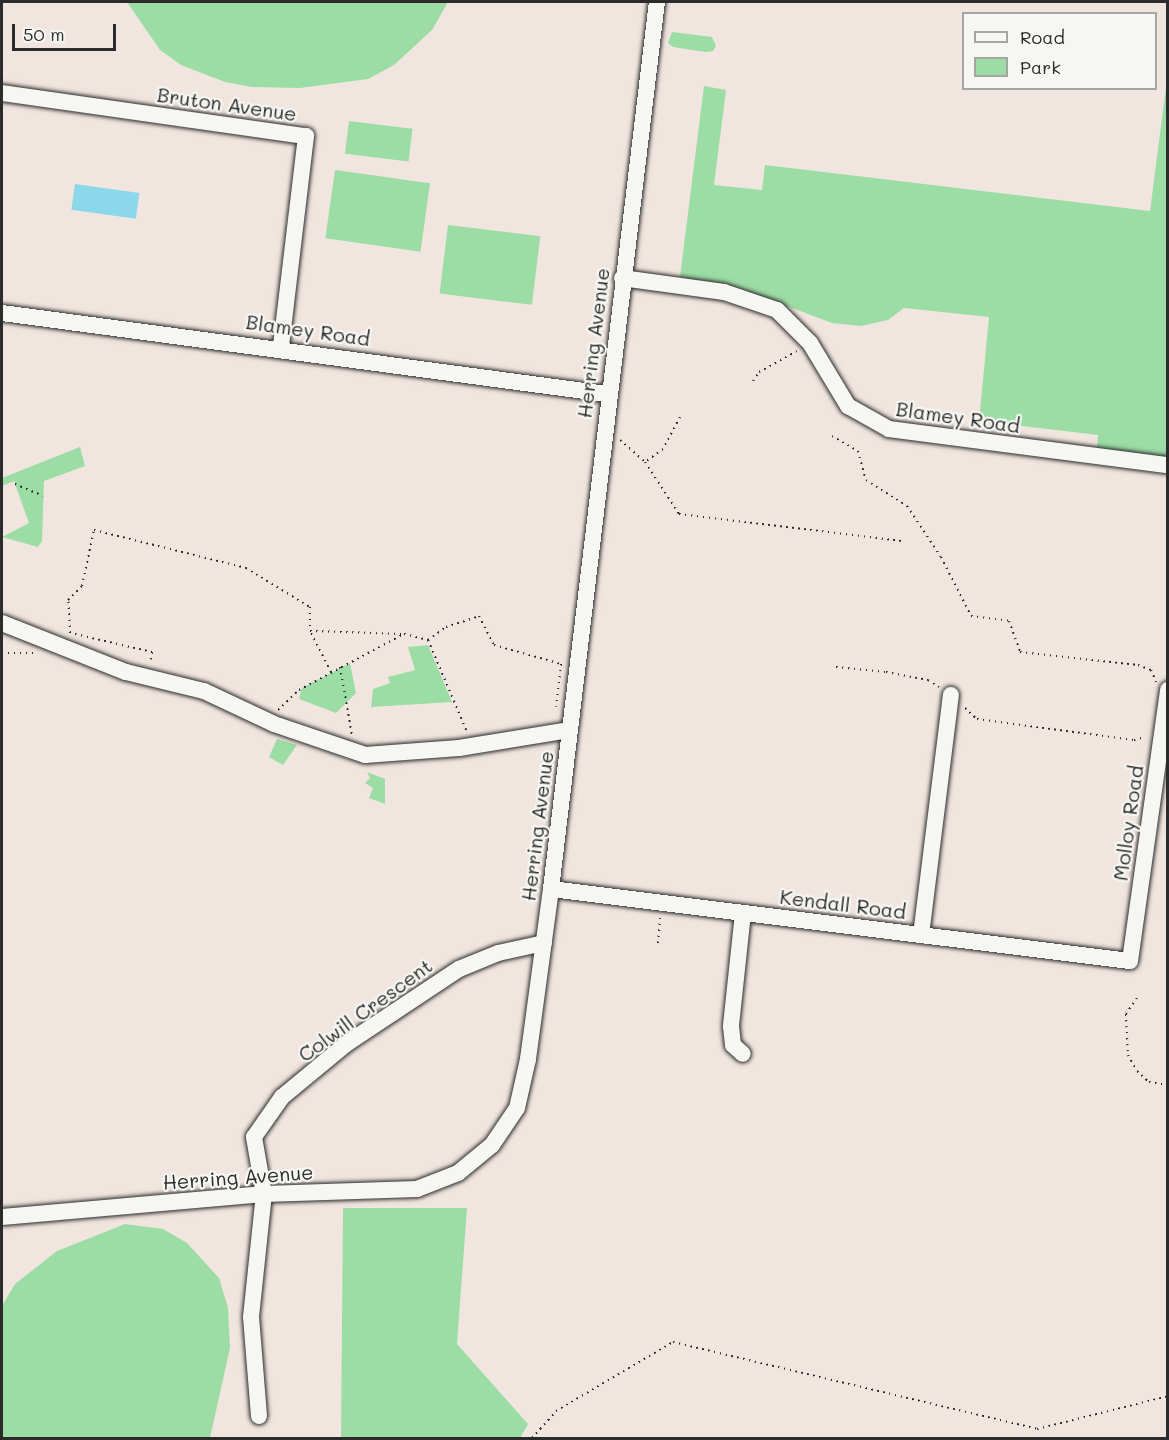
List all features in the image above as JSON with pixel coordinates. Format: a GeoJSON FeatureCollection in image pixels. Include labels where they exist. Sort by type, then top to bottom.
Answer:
{"type":"FeatureCollection","features":[{"type":"Feature","properties":{"kind":"street","name":"Herring Avenue"},"geometry":{"type":"LineString","coordinates":[[2,1217],[264,1194],[417,1189],[458,1173],[492,1145],[517,1108],[528,1059],[551,889],[561,731],[604,424],[657,2]]}},
{"type":"Feature","properties":{"kind":"street","name":"Bruton Avenue"},"geometry":{"type":"LineString","coordinates":[[2,93],[306,136],[281,347]]}},
{"type":"Feature","properties":{"kind":"street","name":"Blamey Road"},"geometry":{"type":"LineString","coordinates":[[622,278],[748,298],[777,310],[810,343],[848,406],[889,429],[1167,465]]}},
{"type":"Feature","properties":{"kind":"street","name":"Blamey Road"},"geometry":{"type":"LineString","coordinates":[[2,313],[281,347],[607,394]]}},
{"type":"Feature","properties":{"kind":"street"},"geometry":{"type":"LineString","coordinates":[[2,623],[69,641],[147,677],[204,691],[274,724],[365,755],[473,745],[561,731]]}},
{"type":"Feature","properties":{"kind":"street","name":"Molloy Road"},"geometry":{"type":"LineString","coordinates":[[1130,961],[1162,691]]}},
{"type":"Feature","properties":{"kind":"street"},"geometry":{"type":"LineString","coordinates":[[921,935],[951,695]]}},
{"type":"Feature","properties":{"kind":"street","name":"Kendall Road"},"geometry":{"type":"LineString","coordinates":[[551,889],[1130,961]]}},
{"type":"Feature","properties":{"kind":"street"},"geometry":{"type":"LineString","coordinates":[[743,913],[731,1026],[733,1045],[743,1054]]}},
{"type":"Feature","properties":{"kind":"street","name":"Colwill Crescent"},"geometry":{"type":"LineString","coordinates":[[259,1416],[251,1317],[264,1194],[254,1137],[282,1097],[346,1044],[459,969],[509,950],[543,943]]}},
{"type":"Feature","properties":{"kind":"path"},"geometry":{"type":"LineString","coordinates":[[753,381],[759,372],[810,343]]}},
{"type":"Feature","properties":{"kind":"path"},"geometry":{"type":"LineString","coordinates":[[645,462],[663,449],[680,417]]}},
{"type":"Feature","properties":{"kind":"path"},"geometry":{"type":"LineString","coordinates":[[604,424],[645,462],[679,514],[902,541]]}},
{"type":"Feature","properties":{"kind":"path"},"geometry":{"type":"LineString","coordinates":[[832,436],[858,451],[866,480],[907,506],[941,557],[971,616],[1009,621],[1020,652],[1138,665],[1152,670],[1162,691]]}},
{"type":"Feature","properties":{"kind":"path"},"geometry":{"type":"LineString","coordinates":[[15,484],[43,496]]}},
{"type":"Feature","properties":{"kind":"path"},"geometry":{"type":"LineString","coordinates":[[147,677],[152,652],[69,641],[68,600],[82,586],[94,530],[246,568],[310,606],[310,631],[331,672]]}},
{"type":"Feature","properties":{"kind":"path"},"geometry":{"type":"LineString","coordinates":[[310,631],[404,634],[428,640],[446,627],[479,616],[494,645],[561,664],[561,731]]}},
{"type":"Feature","properties":{"kind":"path"},"geometry":{"type":"LineString","coordinates":[[274,724],[279,706],[331,672],[404,634]]}},
{"type":"Feature","properties":{"kind":"path"},"geometry":{"type":"LineString","coordinates":[[428,640],[473,745]]}},
{"type":"Feature","properties":{"kind":"path"},"geometry":{"type":"LineString","coordinates":[[340,667],[354,752]]}},
{"type":"Feature","properties":{"kind":"path"},"geometry":{"type":"LineString","coordinates":[[836,667],[928,680],[951,695],[977,719],[1134,740],[1149,736]]}},
{"type":"Feature","properties":{"kind":"path"},"geometry":{"type":"LineString","coordinates":[[658,943],[660,918]]}},
{"type":"Feature","properties":{"kind":"path"},"geometry":{"type":"LineString","coordinates":[[1137,998],[1126,1014],[1128,1055],[1137,1071],[1149,1082],[1167,1085]]}},
{"type":"Feature","properties":{"kind":"path"},"geometry":{"type":"LineString","coordinates":[[532,1438],[556,1411],[673,1342],[1037,1429],[1167,1396]]}},
{"type":"Feature","properties":{"kind":"green space"},"geometry":{"type":"Polygon","coordinates":[[[127,2],[448,2],[432,30],[394,65],[368,79],[300,88],[252,87],[225,82],[181,65],[160,50],[127,2]]]}},
{"type":"Feature","properties":{"kind":"green space"},"geometry":{"type":"Polygon","coordinates":[[[672,32],[712,37],[716,46],[713,51],[705,52],[673,47],[668,43],[672,32]]]}},
{"type":"Feature","properties":{"kind":"green space"},"geometry":{"type":"Polygon","coordinates":[[[1167,80],[1167,457],[1097,448],[1098,435],[979,421],[989,317],[904,308],[888,320],[861,326],[832,323],[739,288],[680,277],[704,86],[726,90],[714,185],[762,190],[765,165],[1150,211],[1167,80]]]}},
{"type":"Feature","properties":{"kind":"green space"},"geometry":{"type":"Polygon","coordinates":[[[349,121],[413,129],[409,162],[345,154],[349,121]]]}},
{"type":"Feature","properties":{"kind":"green space"},"geometry":{"type":"Polygon","coordinates":[[[335,170],[430,183],[420,252],[325,238],[335,170]]]}},
{"type":"Feature","properties":{"kind":"green space"},"geometry":{"type":"Polygon","coordinates":[[[448,225],[540,236],[532,305],[440,293],[448,225]]]}},
{"type":"Feature","properties":{"kind":"green space"},"geometry":{"type":"Polygon","coordinates":[[[80,447],[85,466],[44,481],[42,541],[38,547],[2,537],[29,523],[14,481],[2,486],[2,478],[80,447]]]}},
{"type":"Feature","properties":{"kind":"green space"},"geometry":{"type":"Polygon","coordinates":[[[428,645],[452,702],[371,707],[373,689],[390,683],[388,677],[415,670],[408,647],[428,645]]]}},
{"type":"Feature","properties":{"kind":"green space"},"geometry":{"type":"Polygon","coordinates":[[[350,663],[356,693],[336,713],[299,699],[302,688],[350,663]]]}},
{"type":"Feature","properties":{"kind":"green space"},"geometry":{"type":"Polygon","coordinates":[[[277,739],[297,745],[283,765],[269,757],[277,739]]]}},
{"type":"Feature","properties":{"kind":"green space"},"geometry":{"type":"Polygon","coordinates":[[[367,772],[385,779],[385,804],[369,798],[373,788],[365,783],[370,778],[367,772]]]}},
{"type":"Feature","properties":{"kind":"green space"},"geometry":{"type":"Polygon","coordinates":[[[343,1208],[467,1208],[457,1344],[528,1424],[520,1438],[341,1438],[343,1208]]]}},
{"type":"Feature","properties":{"kind":"green space"},"geometry":{"type":"Polygon","coordinates":[[[125,1224],[163,1229],[187,1243],[219,1278],[228,1308],[230,1348],[210,1438],[2,1438],[2,1306],[15,1284],[57,1251],[125,1224]]]}},
{"type":"Feature","properties":{"kind":"water"},"geometry":{"type":"Polygon","coordinates":[[[75,184],[139,193],[136,219],[71,210],[75,184]]]}}]}
